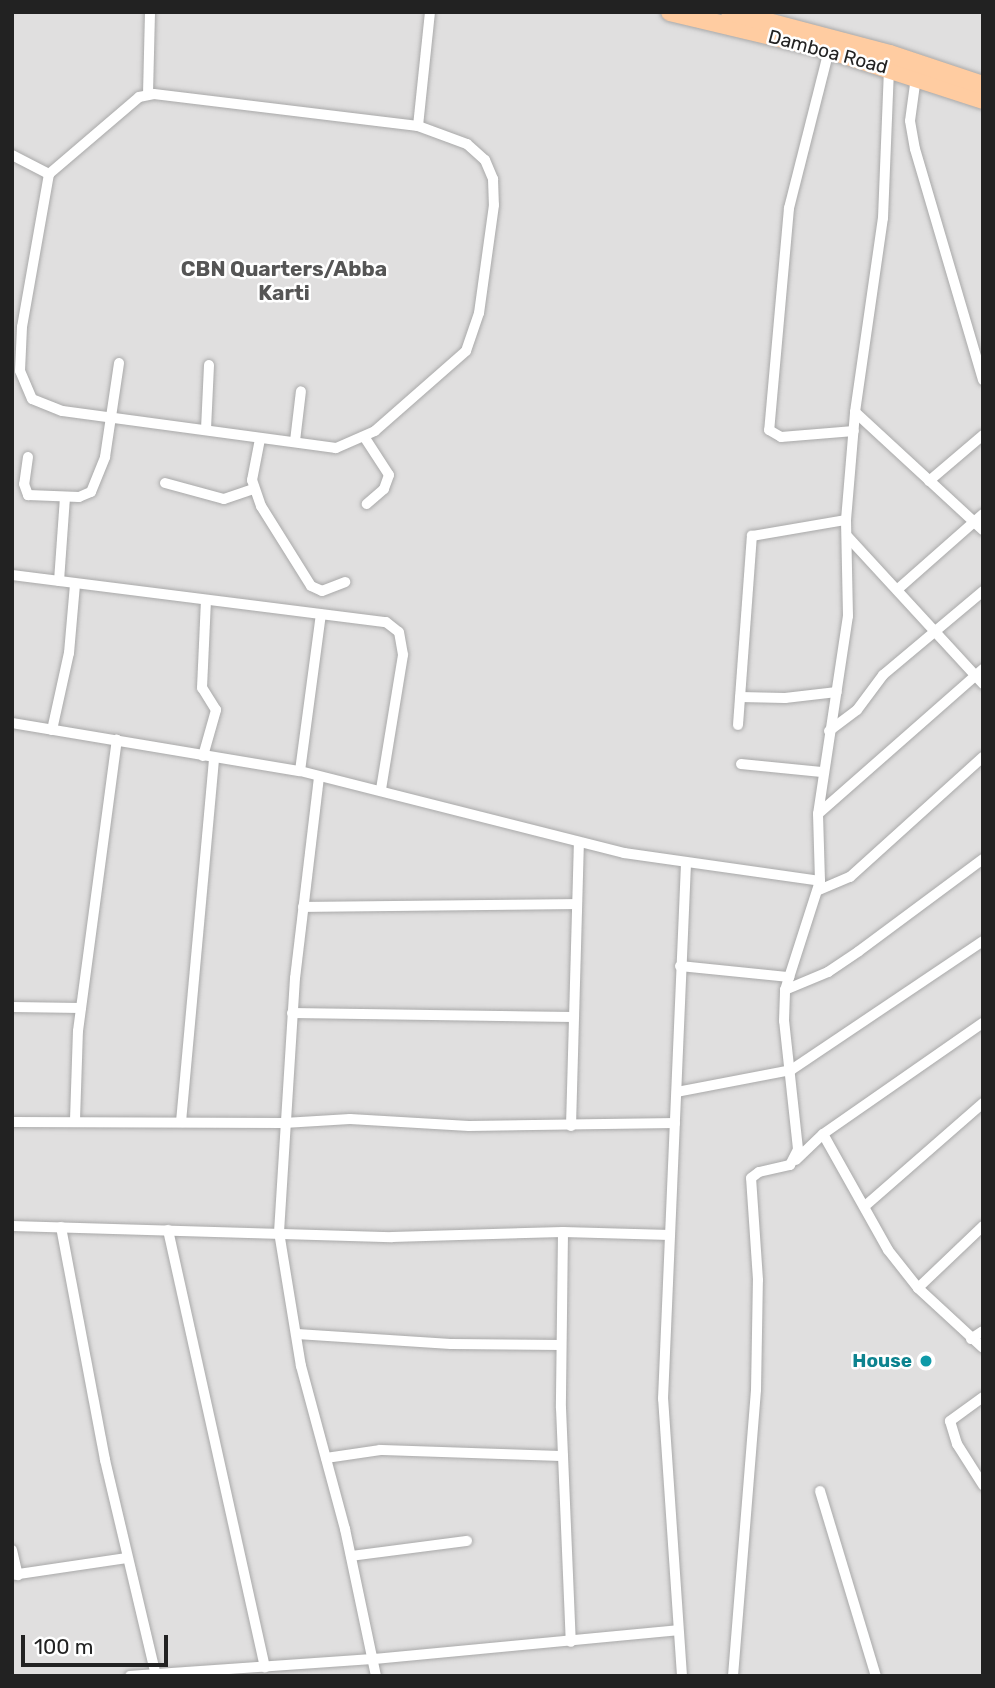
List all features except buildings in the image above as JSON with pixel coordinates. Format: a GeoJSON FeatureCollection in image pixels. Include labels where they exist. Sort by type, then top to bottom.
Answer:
{"type":"FeatureCollection","features":[{"type":"Feature","properties":{"kind":"main road","name":"Damboa Road"},"geometry":{"type":"LineString","coordinates":[[670,12],[829,50],[983,100]]}},
{"type":"Feature","properties":{"kind":"main road","name":"Damboa Road"},"geometry":{"type":"LineString","coordinates":[[730,12],[890,54],[983,85]]}},
{"type":"Feature","properties":{"kind":"street"},"geometry":{"type":"LineString","coordinates":[[148,94],[150,12]]}},
{"type":"Feature","properties":{"kind":"street"},"geometry":{"type":"LineString","coordinates":[[418,127],[430,12]]}},
{"type":"Feature","properties":{"kind":"street"},"geometry":{"type":"LineString","coordinates":[[829,50],[789,208],[769,430],[781,437],[854,431]]}},
{"type":"Feature","properties":{"kind":"street"},"geometry":{"type":"LineString","coordinates":[[796,1160],[785,990],[820,885],[818,814],[822,772],[848,616],[846,520],[855,412],[883,218],[889,68]]}},
{"type":"Feature","properties":{"kind":"street"},"geometry":{"type":"LineString","coordinates":[[916,77],[910,121],[915,149],[983,380]]}},
{"type":"Feature","properties":{"kind":"street"},"geometry":{"type":"LineString","coordinates":[[148,94],[218,99],[418,127],[467,144],[485,160],[493,179],[494,205],[479,313],[466,351],[455,364],[365,438],[336,448],[62,411],[32,399],[22,381],[22,327],[49,174],[148,94]]}},
{"type":"Feature","properties":{"kind":"street"},"geometry":{"type":"LineString","coordinates":[[12,155],[49,174]]}},
{"type":"Feature","properties":{"kind":"street"},"geometry":{"type":"LineString","coordinates":[[27,457],[24,484],[28,495],[65,497],[91,492],[99,479],[119,363]]}},
{"type":"Feature","properties":{"kind":"street"},"geometry":{"type":"LineString","coordinates":[[206,429],[209,365]]}},
{"type":"Feature","properties":{"kind":"street"},"geometry":{"type":"LineString","coordinates":[[295,441],[301,391]]}},
{"type":"Feature","properties":{"kind":"street"},"geometry":{"type":"LineString","coordinates":[[855,412],[929,481],[980,522],[898,589]]}},
{"type":"Feature","properties":{"kind":"street"},"geometry":{"type":"LineString","coordinates":[[929,481],[983,435]]}},
{"type":"Feature","properties":{"kind":"street"},"geometry":{"type":"LineString","coordinates":[[365,438],[388,475],[384,489],[367,504]]}},
{"type":"Feature","properties":{"kind":"street"},"geometry":{"type":"LineString","coordinates":[[260,439],[253,458],[253,489],[311,586],[323,591],[345,582]]}},
{"type":"Feature","properties":{"kind":"street"},"geometry":{"type":"LineString","coordinates":[[165,483],[224,499],[253,489]]}},
{"type":"Feature","properties":{"kind":"street"},"geometry":{"type":"LineString","coordinates":[[59,581],[65,497]]}},
{"type":"Feature","properties":{"kind":"street"},"geometry":{"type":"LineString","coordinates":[[738,725],[752,536],[846,520]]}},
{"type":"Feature","properties":{"kind":"street"},"geometry":{"type":"LineString","coordinates":[[818,814],[980,676],[847,536]]}},
{"type":"Feature","properties":{"kind":"street"},"geometry":{"type":"LineString","coordinates":[[12,575],[386,622],[403,640],[382,790]]}},
{"type":"Feature","properties":{"kind":"street"},"geometry":{"type":"LineString","coordinates":[[52,730],[69,653],[75,584]]}},
{"type":"Feature","properties":{"kind":"street"},"geometry":{"type":"LineString","coordinates":[[829,731],[857,710],[883,675],[983,591]]}},
{"type":"Feature","properties":{"kind":"street"},"geometry":{"type":"LineString","coordinates":[[181,1122],[209,757],[216,710],[202,688],[206,601]]}},
{"type":"Feature","properties":{"kind":"street"},"geometry":{"type":"LineString","coordinates":[[300,771],[321,614]]}},
{"type":"Feature","properties":{"kind":"street"},"geometry":{"type":"LineString","coordinates":[[740,697],[785,698],[837,692]]}},
{"type":"Feature","properties":{"kind":"street"},"geometry":{"type":"LineString","coordinates":[[12,723],[300,771],[382,790],[579,844],[820,885],[850,877],[983,757]]}},
{"type":"Feature","properties":{"kind":"street"},"geometry":{"type":"LineString","coordinates":[[75,1120],[81,1008],[117,740]]}},
{"type":"Feature","properties":{"kind":"street"},"geometry":{"type":"LineString","coordinates":[[741,764],[822,772]]}},
{"type":"Feature","properties":{"kind":"street"},"geometry":{"type":"LineString","coordinates":[[319,777],[292,1013],[278,1232],[297,1334],[351,1556],[376,1676]]}},
{"type":"Feature","properties":{"kind":"street"},"geometry":{"type":"LineString","coordinates":[[571,1126],[579,844]]}},
{"type":"Feature","properties":{"kind":"street"},"geometry":{"type":"LineString","coordinates":[[785,990],[849,958],[983,859]]}},
{"type":"Feature","properties":{"kind":"street"},"geometry":{"type":"LineString","coordinates":[[682,1676],[663,1399],[686,864]]}},
{"type":"Feature","properties":{"kind":"street"},"geometry":{"type":"LineString","coordinates":[[303,907],[577,904]]}},
{"type":"Feature","properties":{"kind":"street"},"geometry":{"type":"LineString","coordinates":[[677,1092],[791,1070],[983,941]]}},
{"type":"Feature","properties":{"kind":"street"},"geometry":{"type":"LineString","coordinates":[[680,966],[789,977]]}},
{"type":"Feature","properties":{"kind":"street"},"geometry":{"type":"LineString","coordinates":[[12,1007],[81,1008]]}},
{"type":"Feature","properties":{"kind":"street"},"geometry":{"type":"LineString","coordinates":[[292,1013],[574,1017]]}},
{"type":"Feature","properties":{"kind":"street"},"geometry":{"type":"LineString","coordinates":[[733,1676],[756,1390],[758,1280],[751,1178],[796,1160],[823,1134],[983,1023]]}},
{"type":"Feature","properties":{"kind":"street"},"geometry":{"type":"LineString","coordinates":[[865,1206],[983,1103]]}},
{"type":"Feature","properties":{"kind":"street"},"geometry":{"type":"LineString","coordinates":[[12,1122],[75,1120],[284,1123],[350,1119],[469,1126],[675,1123]]}},
{"type":"Feature","properties":{"kind":"street"},"geometry":{"type":"LineString","coordinates":[[823,1134],[848,1186],[865,1206],[888,1250],[918,1288],[983,1349]]}},
{"type":"Feature","properties":{"kind":"street"},"geometry":{"type":"LineString","coordinates":[[12,1226],[393,1237],[563,1232],[670,1235]]}},
{"type":"Feature","properties":{"kind":"street"},"geometry":{"type":"LineString","coordinates":[[918,1288],[983,1226]]}},
{"type":"Feature","properties":{"kind":"street"},"geometry":{"type":"LineString","coordinates":[[61,1227],[127,1558],[156,1675]]}},
{"type":"Feature","properties":{"kind":"street"},"geometry":{"type":"LineString","coordinates":[[168,1230],[265,1667]]}},
{"type":"Feature","properties":{"kind":"street"},"geometry":{"type":"LineString","coordinates":[[563,1232],[563,1456],[571,1642]]}},
{"type":"Feature","properties":{"kind":"street"},"geometry":{"type":"LineString","coordinates":[[971,1339],[983,1331]]}},
{"type":"Feature","properties":{"kind":"street"},"geometry":{"type":"LineString","coordinates":[[297,1334],[451,1344],[561,1345]]}},
{"type":"Feature","properties":{"kind":"street"},"geometry":{"type":"LineString","coordinates":[[983,1397],[950,1421],[957,1444],[983,1485]]}},
{"type":"Feature","properties":{"kind":"street"},"geometry":{"type":"LineString","coordinates":[[326,1458],[380,1450],[563,1456]]}},
{"type":"Feature","properties":{"kind":"street"},"geometry":{"type":"LineString","coordinates":[[820,1491],[876,1676]]}},
{"type":"Feature","properties":{"kind":"street"},"geometry":{"type":"LineString","coordinates":[[351,1556],[467,1541]]}},
{"type":"Feature","properties":{"kind":"street"},"geometry":{"type":"LineString","coordinates":[[12,1550],[15,1575],[127,1558]]}},
{"type":"Feature","properties":{"kind":"street"},"geometry":{"type":"LineString","coordinates":[[130,1676],[374,1659],[678,1630]]}},
{"type":"Feature","properties":{"kind":"shaded area"},"geometry":{"type":"Polygon","coordinates":[[[12,12],[983,12],[983,1676],[12,1676],[12,12]]]}},
{"type":"Feature","properties":{"kind":"place","name":"House"},"geometry":{"type":"Point","coordinates":[926,1361]}},
{"type":"Feature","properties":{"kind":"district","name":"CBN Quarters/Abba Karti"},"geometry":{"type":"Point","coordinates":[284,281]}}]}
